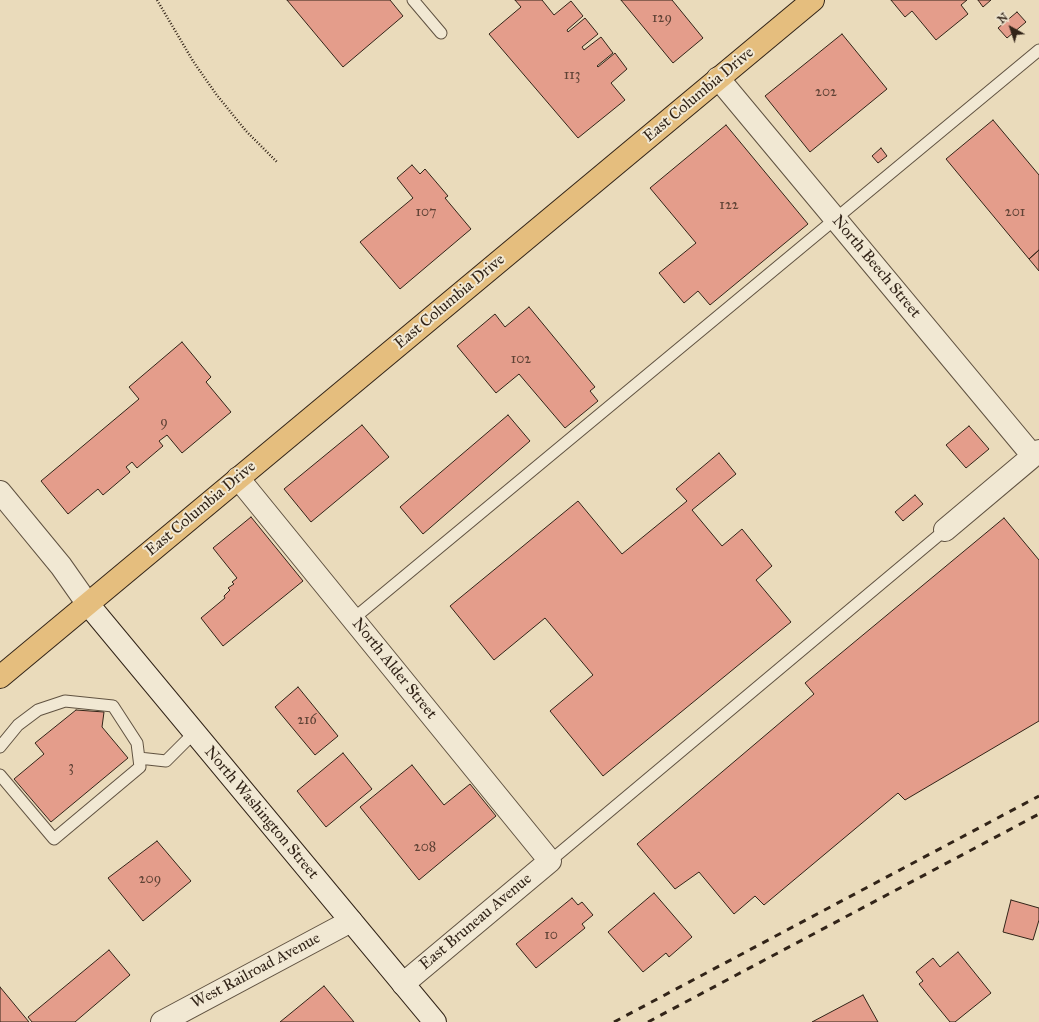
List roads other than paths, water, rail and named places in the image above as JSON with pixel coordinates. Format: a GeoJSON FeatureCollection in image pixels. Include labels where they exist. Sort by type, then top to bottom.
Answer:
{"type":"FeatureCollection","features":[{"type":"Feature","properties":{"kind":"main road","name":"East Columbia Drive"},"geometry":{"type":"LineString","coordinates":[[0,677],[813,0]]}},
{"type":"Feature","properties":{"kind":"street","name":"North Beech Street"},"geometry":{"type":"LineString","coordinates":[[718,78],[1036,454]]}},
{"type":"Feature","properties":{"kind":"street"},"geometry":{"type":"LineString","coordinates":[[945,530],[1036,454]]}},
{"type":"Feature","properties":{"kind":"street","name":"North Alder Street"},"geometry":{"type":"LineString","coordinates":[[238,478],[550,861]]}},
{"type":"Feature","properties":{"kind":"street","name":"North Washington Street"},"geometry":{"type":"LineString","coordinates":[[0,492],[61,566],[87,603],[435,1022]]}},
{"type":"Feature","properties":{"kind":"street","name":"East Bruneau Avenue"},"geometry":{"type":"LineString","coordinates":[[403,984],[550,861]]}},
{"type":"Feature","properties":{"kind":"street","name":"West Railroad Avenue"},"geometry":{"type":"LineString","coordinates":[[162,1022],[351,920]]}},
{"type":"Feature","properties":{"kind":"lane"},"geometry":{"type":"LineString","coordinates":[[413,0],[440,33]]}},
{"type":"Feature","properties":{"kind":"lane"},"geometry":{"type":"LineString","coordinates":[[353,619],[1039,50]]}},
{"type":"Feature","properties":{"kind":"lane"},"geometry":{"type":"LineString","coordinates":[[550,861],[945,530]]}},
{"type":"Feature","properties":{"kind":"lane"},"geometry":{"type":"LineString","coordinates":[[0,747],[18,725],[38,710],[65,701],[113,706],[137,743],[140,767],[54,839],[0,775]]}},
{"type":"Feature","properties":{"kind":"lane"},"geometry":{"type":"LineString","coordinates":[[139,758],[166,761],[194,733]]}},
{"type":"Feature","properties":{"kind":"railway"},"geometry":{"type":"LineString","coordinates":[[614,1022],[1039,796]]}},
{"type":"Feature","properties":{"kind":"railway"},"geometry":{"type":"LineString","coordinates":[[648,1022],[1039,814]]}}]}
